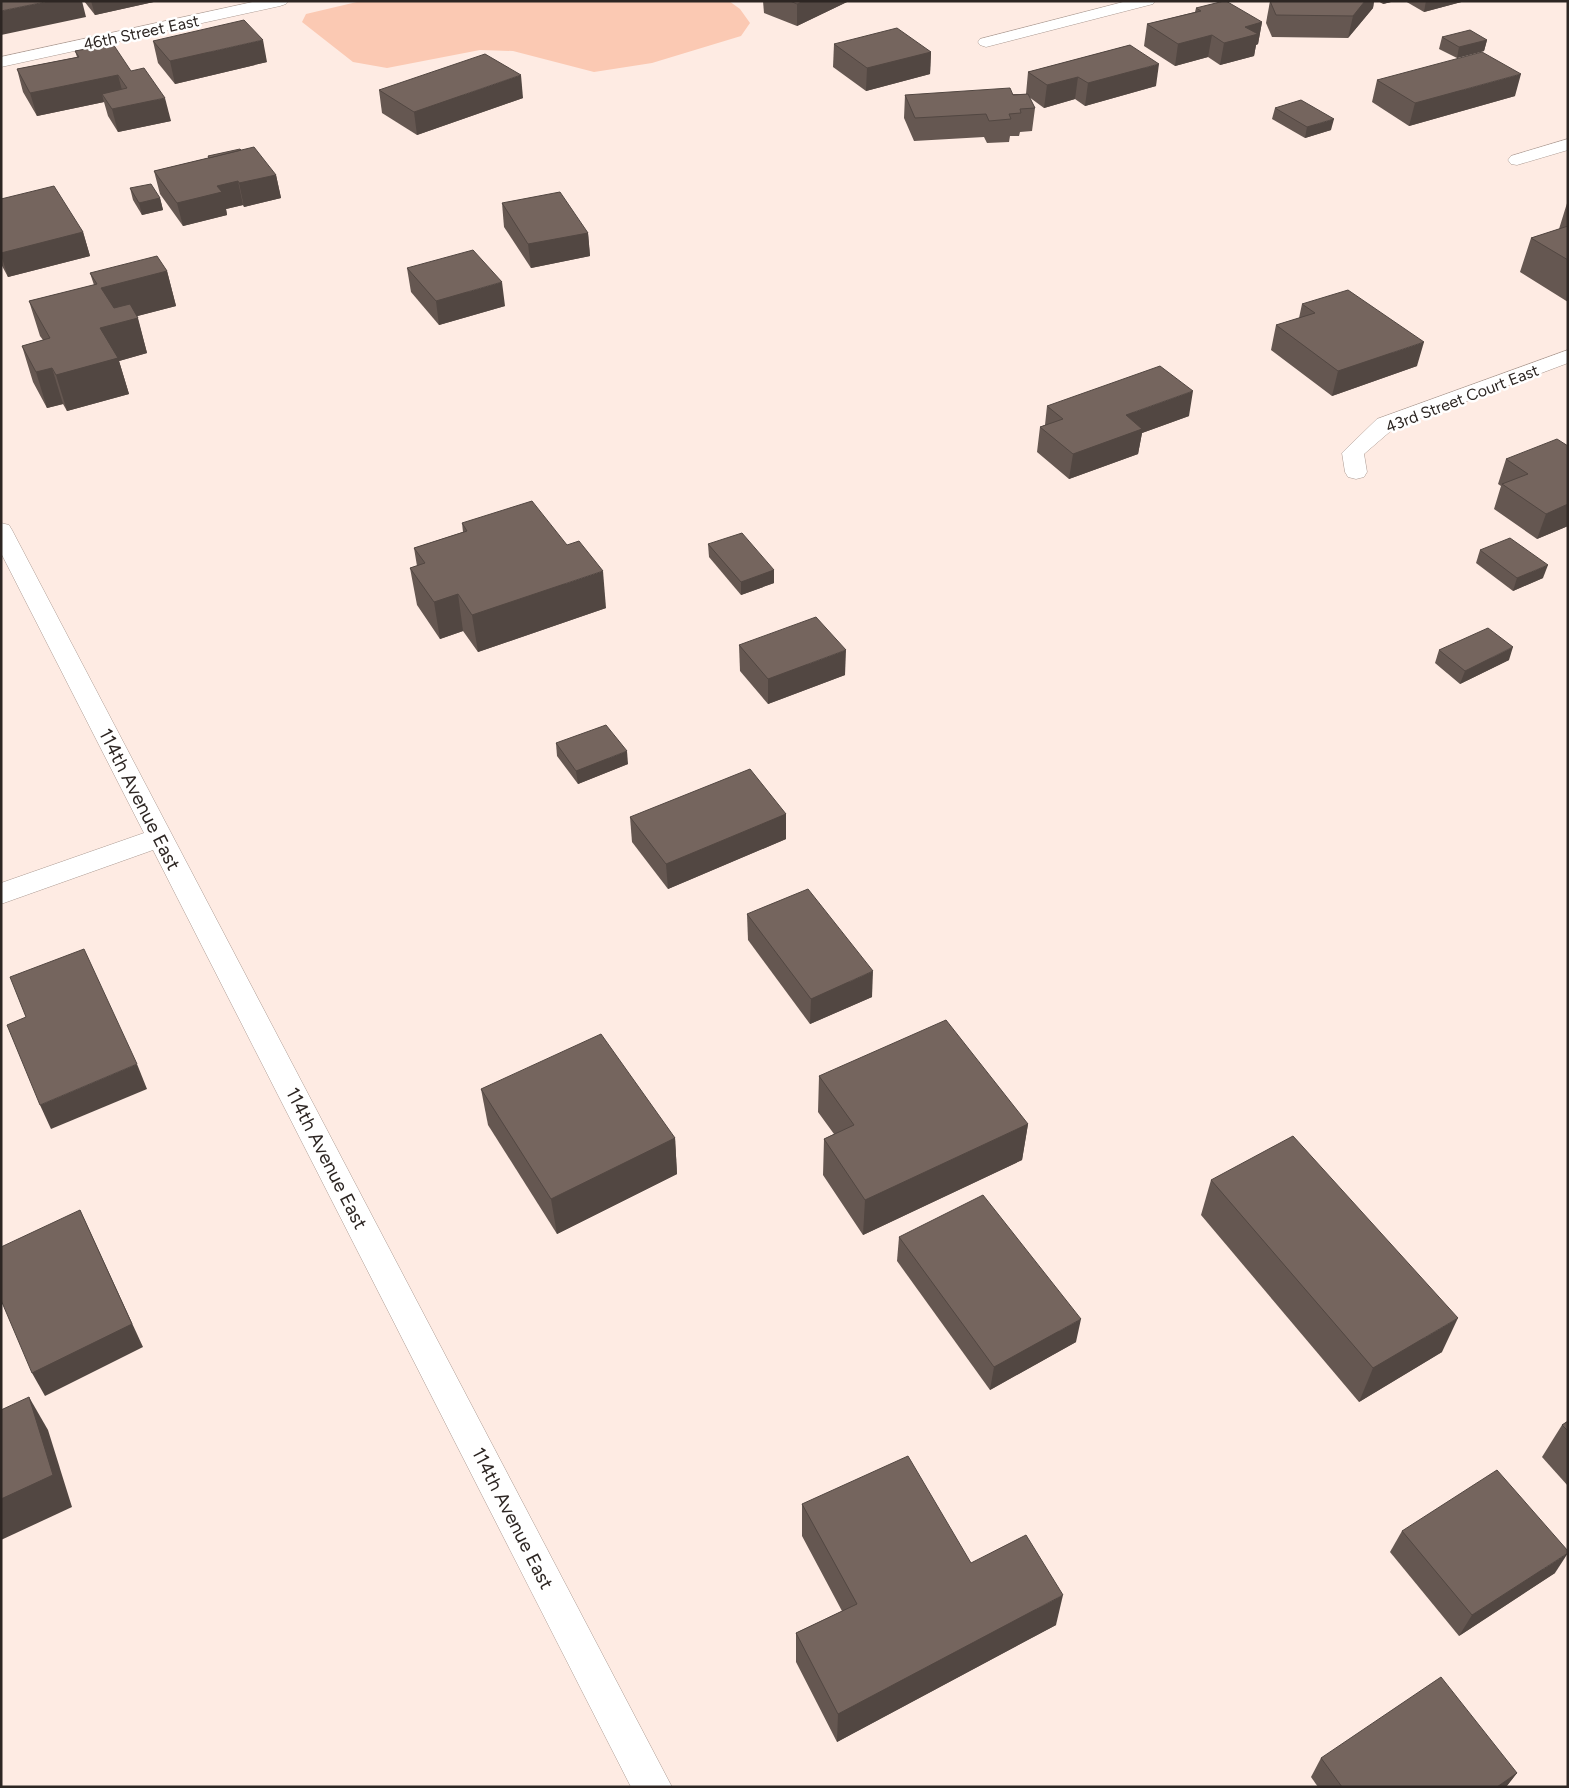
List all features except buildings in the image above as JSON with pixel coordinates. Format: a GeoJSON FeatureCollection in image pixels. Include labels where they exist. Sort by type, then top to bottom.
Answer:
{"type":"FeatureCollection","features":[{"type":"Feature","properties":{"kind":"street","name":"46th Street East"},"geometry":{"type":"LineString","coordinates":[[1,62],[280,1]]}},
{"type":"Feature","properties":{"kind":"street"},"geometry":{"type":"LineString","coordinates":[[986,42],[1146,1]]}},
{"type":"Feature","properties":{"kind":"street"},"geometry":{"type":"LineString","coordinates":[[1517,160],[1568,144]]}},
{"type":"Feature","properties":{"kind":"street","name":"43rd Street Court East"},"geometry":{"type":"LineString","coordinates":[[1356,472],[1353,453],[1386,424],[1568,356]]}},
{"type":"Feature","properties":{"kind":"street","name":"114th Avenue East"},"geometry":{"type":"LineString","coordinates":[[1,530],[652,1787]]}},
{"type":"Feature","properties":{"kind":"street"},"geometry":{"type":"LineString","coordinates":[[1,894],[160,837]]}},
{"type":"Feature","properties":{"kind":"shaded area"},"geometry":{"type":"Polygon","coordinates":[[[361,1],[729,1],[740,9],[750,23],[741,36],[652,63],[594,72],[513,51],[480,50],[387,68],[353,62],[302,22],[306,14],[361,1]]]}}]}
